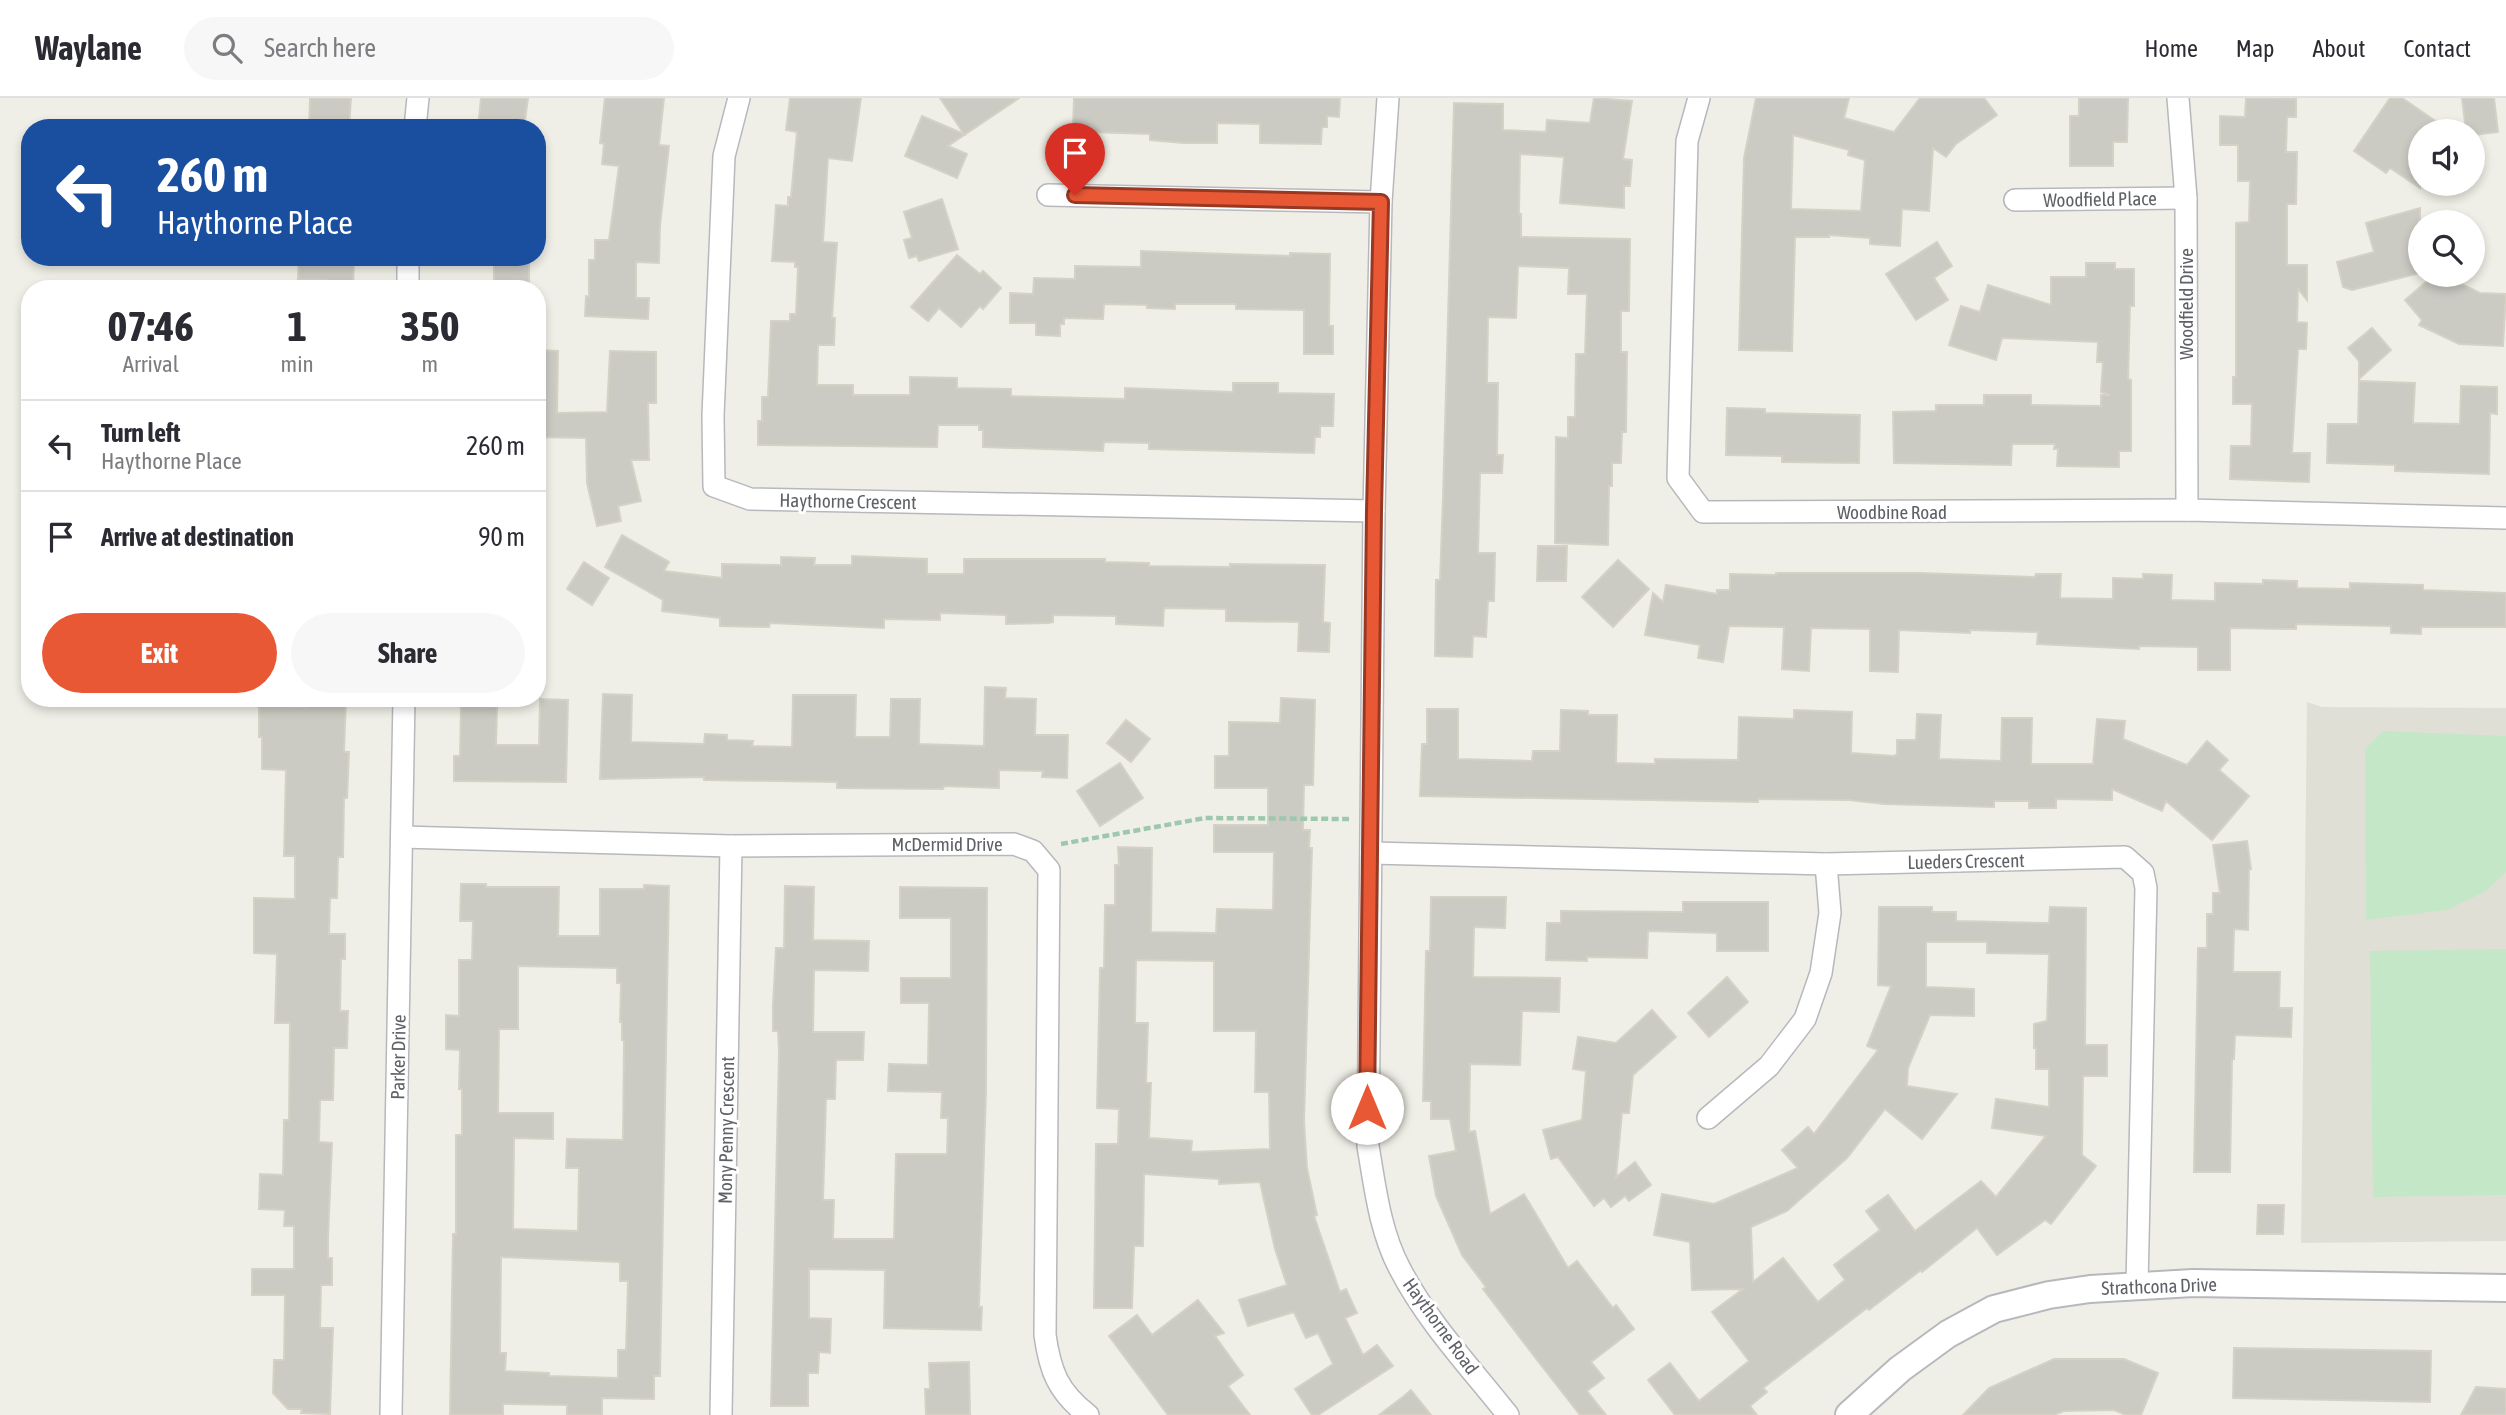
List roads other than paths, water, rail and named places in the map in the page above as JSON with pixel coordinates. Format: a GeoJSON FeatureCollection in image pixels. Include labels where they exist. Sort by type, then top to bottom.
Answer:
{"type":"FeatureCollection","features":[{"type":"Feature","properties":{"kind":"street"},"geometry":{"type":"LineString","coordinates":[[416,119],[418,98]]}},
{"type":"Feature","properties":{"kind":"street","name":"Haythorne Crescent"},"geometry":{"type":"LineString","coordinates":[[739,98],[724,156],[713,416],[714,486],[750,499],[1374,511]]}},
{"type":"Feature","properties":{"kind":"street","name":"Haythorne Road"},"geometry":{"type":"LineString","coordinates":[[1388,98],[1381,202],[1374,511],[1368,1146],[1380,1214],[1399,1268],[1434,1322],[1508,1415]]}},
{"type":"Feature","properties":{"kind":"street","name":"Woodbine Road"},"geometry":{"type":"LineString","coordinates":[[1699,98],[1687,141],[1678,478],[1703,512],[2187,510],[2506,518]]}},
{"type":"Feature","properties":{"kind":"street","name":"Woodfield Drive"},"geometry":{"type":"LineString","coordinates":[[2178,98],[2186,198],[2187,510]]}},
{"type":"Feature","properties":{"kind":"street"},"geometry":{"type":"LineString","coordinates":[[1048,194],[1381,202]]}},
{"type":"Feature","properties":{"kind":"street","name":"Woodfield Place"},"geometry":{"type":"LineString","coordinates":[[2015,200],[2186,198]]}},
{"type":"Feature","properties":{"kind":"street","name":"Parker Drive"},"geometry":{"type":"LineString","coordinates":[[391,1415],[404,707]]}},
{"type":"Feature","properties":{"kind":"street","name":"McDermid Drive"},"geometry":{"type":"LineString","coordinates":[[402,837],[731,846],[1014,844],[1033,851],[1049,870],[1045,1335],[1049,1364],[1061,1389],[1088,1415]]}},
{"type":"Feature","properties":{"kind":"street","name":"Mony Penny Crescent"},"geometry":{"type":"LineString","coordinates":[[722,1415],[731,846]]}},
{"type":"Feature","properties":{"kind":"street","name":"Lueders Crescent"},"geometry":{"type":"LineString","coordinates":[[1371,853],[1826,864],[2125,857],[2143,873],[2146,888],[2137,1285]]}},
{"type":"Feature","properties":{"kind":"street"},"geometry":{"type":"LineString","coordinates":[[1708,1118],[1769,1066],[1805,1019],[1822,973],[1830,913],[1826,864]]}},
{"type":"Feature","properties":{"kind":"street","name":"Strathcona Drive"},"geometry":{"type":"LineString","coordinates":[[1849,1415],[1900,1369],[1948,1334],[1994,1309],[2049,1295],[2137,1285],[2205,1283],[2506,1288]]}}]}
